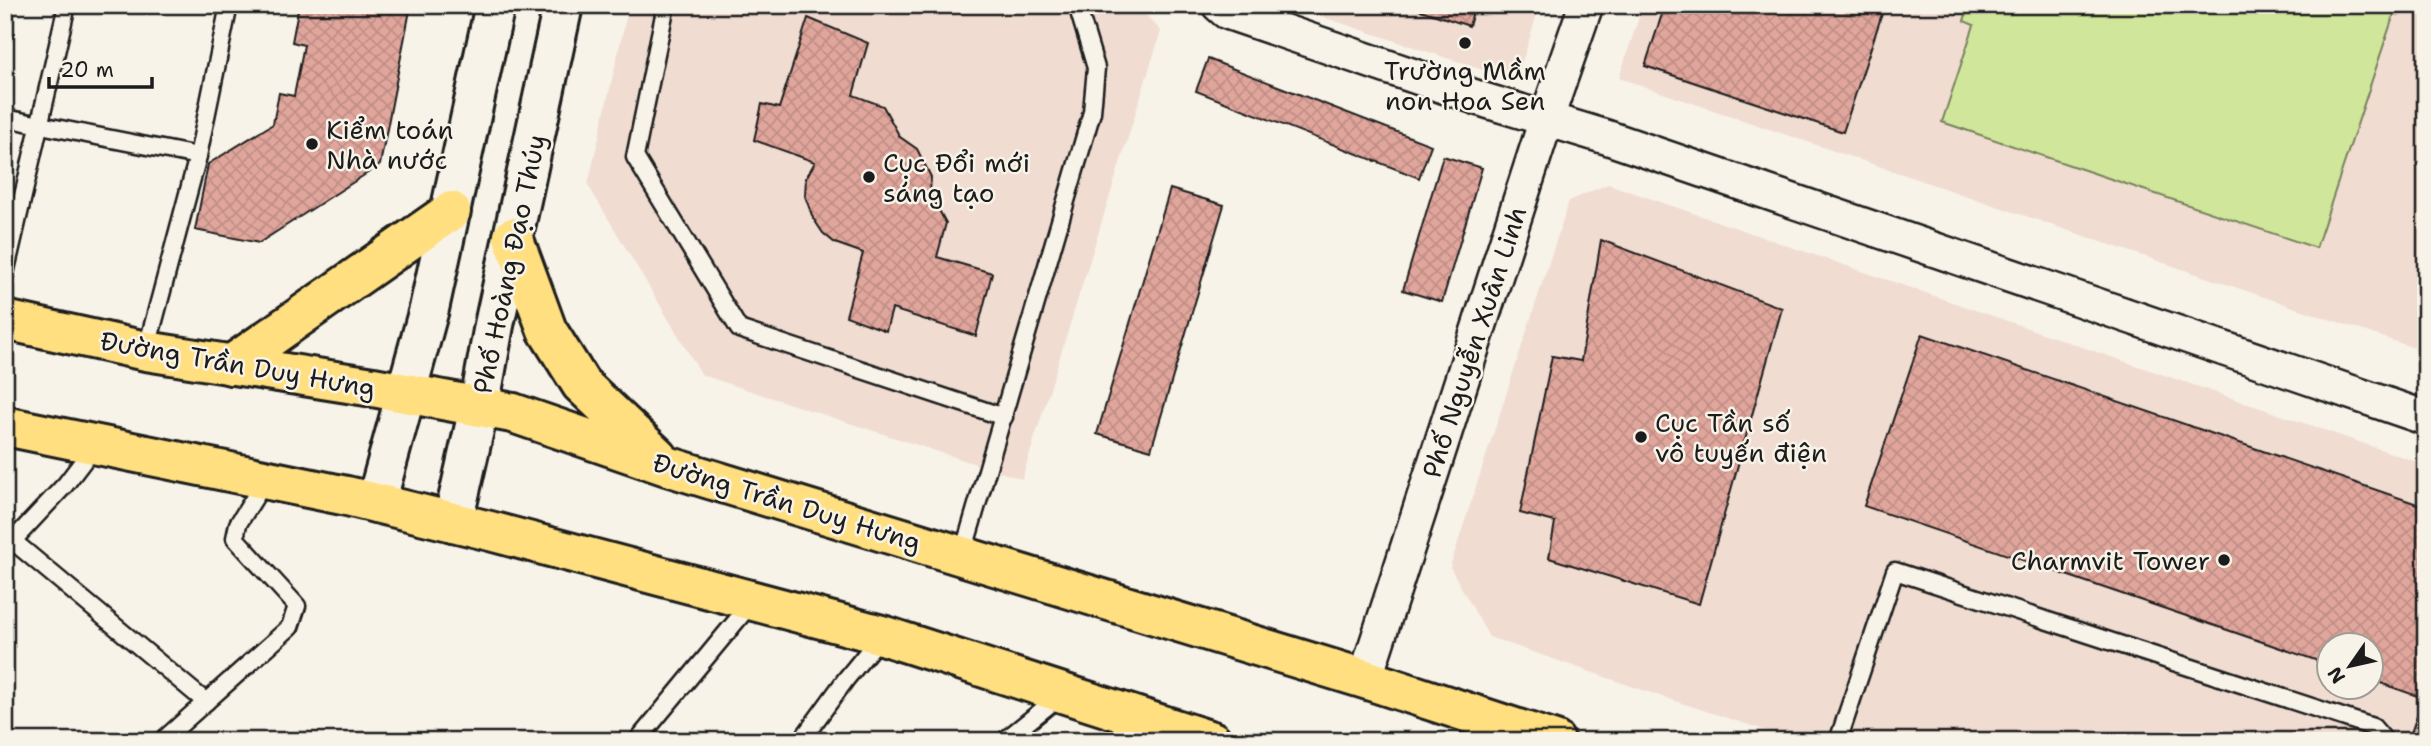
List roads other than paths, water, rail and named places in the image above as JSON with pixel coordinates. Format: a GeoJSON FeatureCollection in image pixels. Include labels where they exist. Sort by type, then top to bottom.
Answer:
{"type":"FeatureCollection","features":[{"type":"Feature","properties":{"kind":"main road"},"geometry":{"type":"LineString","coordinates":[[376,503],[429,309],[495,5]]}},
{"type":"Feature","properties":{"kind":"main road","name":"Phố Hoàng Đạo Thúy"},"geometry":{"type":"LineString","coordinates":[[453,522],[480,408],[513,237],[563,5]]}},
{"type":"Feature","properties":{"kind":"main road"},"geometry":{"type":"LineString","coordinates":[[231,365],[451,211]]}},
{"type":"Feature","properties":{"kind":"main road"},"geometry":{"type":"LineString","coordinates":[[513,237],[547,330],[582,384],[667,466]]}},
{"type":"Feature","properties":{"kind":"main road","name":"Đường Trần Duy Hưng"},"geometry":{"type":"LineString","coordinates":[[5,320],[146,351],[513,413],[667,466],[1365,679],[1555,741]]}},
{"type":"Feature","properties":{"kind":"main road"},"geometry":{"type":"LineString","coordinates":[[5,426],[376,503],[453,522],[882,635],[1212,741]]}},
{"type":"Feature","properties":{"kind":"street"},"geometry":{"type":"LineString","coordinates":[[1219,5],[1227,12],[1487,101],[1547,117],[2426,418]]}},
{"type":"Feature","properties":{"kind":"street","name":"Phố Nguyễn Xuân Linh"},"geometry":{"type":"LineString","coordinates":[[1365,679],[1547,117],[1586,5]]}},
{"type":"Feature","properties":{"kind":"lane"},"geometry":{"type":"LineString","coordinates":[[5,274],[67,5]]}},
{"type":"Feature","properties":{"kind":"lane"},"geometry":{"type":"LineString","coordinates":[[146,351],[198,156],[229,5]]}},
{"type":"Feature","properties":{"kind":"lane"},"geometry":{"type":"LineString","coordinates":[[666,5],[635,157],[739,329],[1004,417]]}},
{"type":"Feature","properties":{"kind":"lane"},"geometry":{"type":"LineString","coordinates":[[962,556],[1092,112],[1096,68],[1077,5]]}},
{"type":"Feature","properties":{"kind":"lane"},"geometry":{"type":"LineString","coordinates":[[5,118],[198,156]]}},
{"type":"Feature","properties":{"kind":"lane"},"geometry":{"type":"LineString","coordinates":[[95,444],[65,485],[9,545],[206,702]]}},
{"type":"Feature","properties":{"kind":"lane"},"geometry":{"type":"LineString","coordinates":[[162,741],[290,627],[297,606],[234,538],[238,524],[265,481]]}},
{"type":"Feature","properties":{"kind":"lane"},"geometry":{"type":"LineString","coordinates":[[1838,741],[1895,571],[2373,727],[2385,741]]}},
{"type":"Feature","properties":{"kind":"lane"},"geometry":{"type":"LineString","coordinates":[[637,741],[752,602]]}},
{"type":"Feature","properties":{"kind":"lane"},"geometry":{"type":"LineString","coordinates":[[801,741],[846,678],[882,635]]}},
{"type":"Feature","properties":{"kind":"lane"},"geometry":{"type":"LineString","coordinates":[[1004,741],[1065,692]]}},
{"type":"Feature","properties":{"kind":"place","name":"Trường Mầm non Hoa Sen"},"geometry":{"type":"Point","coordinates":[1465,43]}},
{"type":"Feature","properties":{"kind":"place","name":"Kiểm toán Nhà nước"},"geometry":{"type":"Point","coordinates":[312,144]}},
{"type":"Feature","properties":{"kind":"place","name":"Cục Đổi mới sáng tạo"},"geometry":{"type":"Point","coordinates":[869,177]}},
{"type":"Feature","properties":{"kind":"place","name":"Cục Tần số vô tuyến điện"},"geometry":{"type":"Point","coordinates":[1641,437]}},
{"type":"Feature","properties":{"kind":"place","name":"Charmvit Tower"},"geometry":{"type":"Point","coordinates":[2224,560]}}]}
